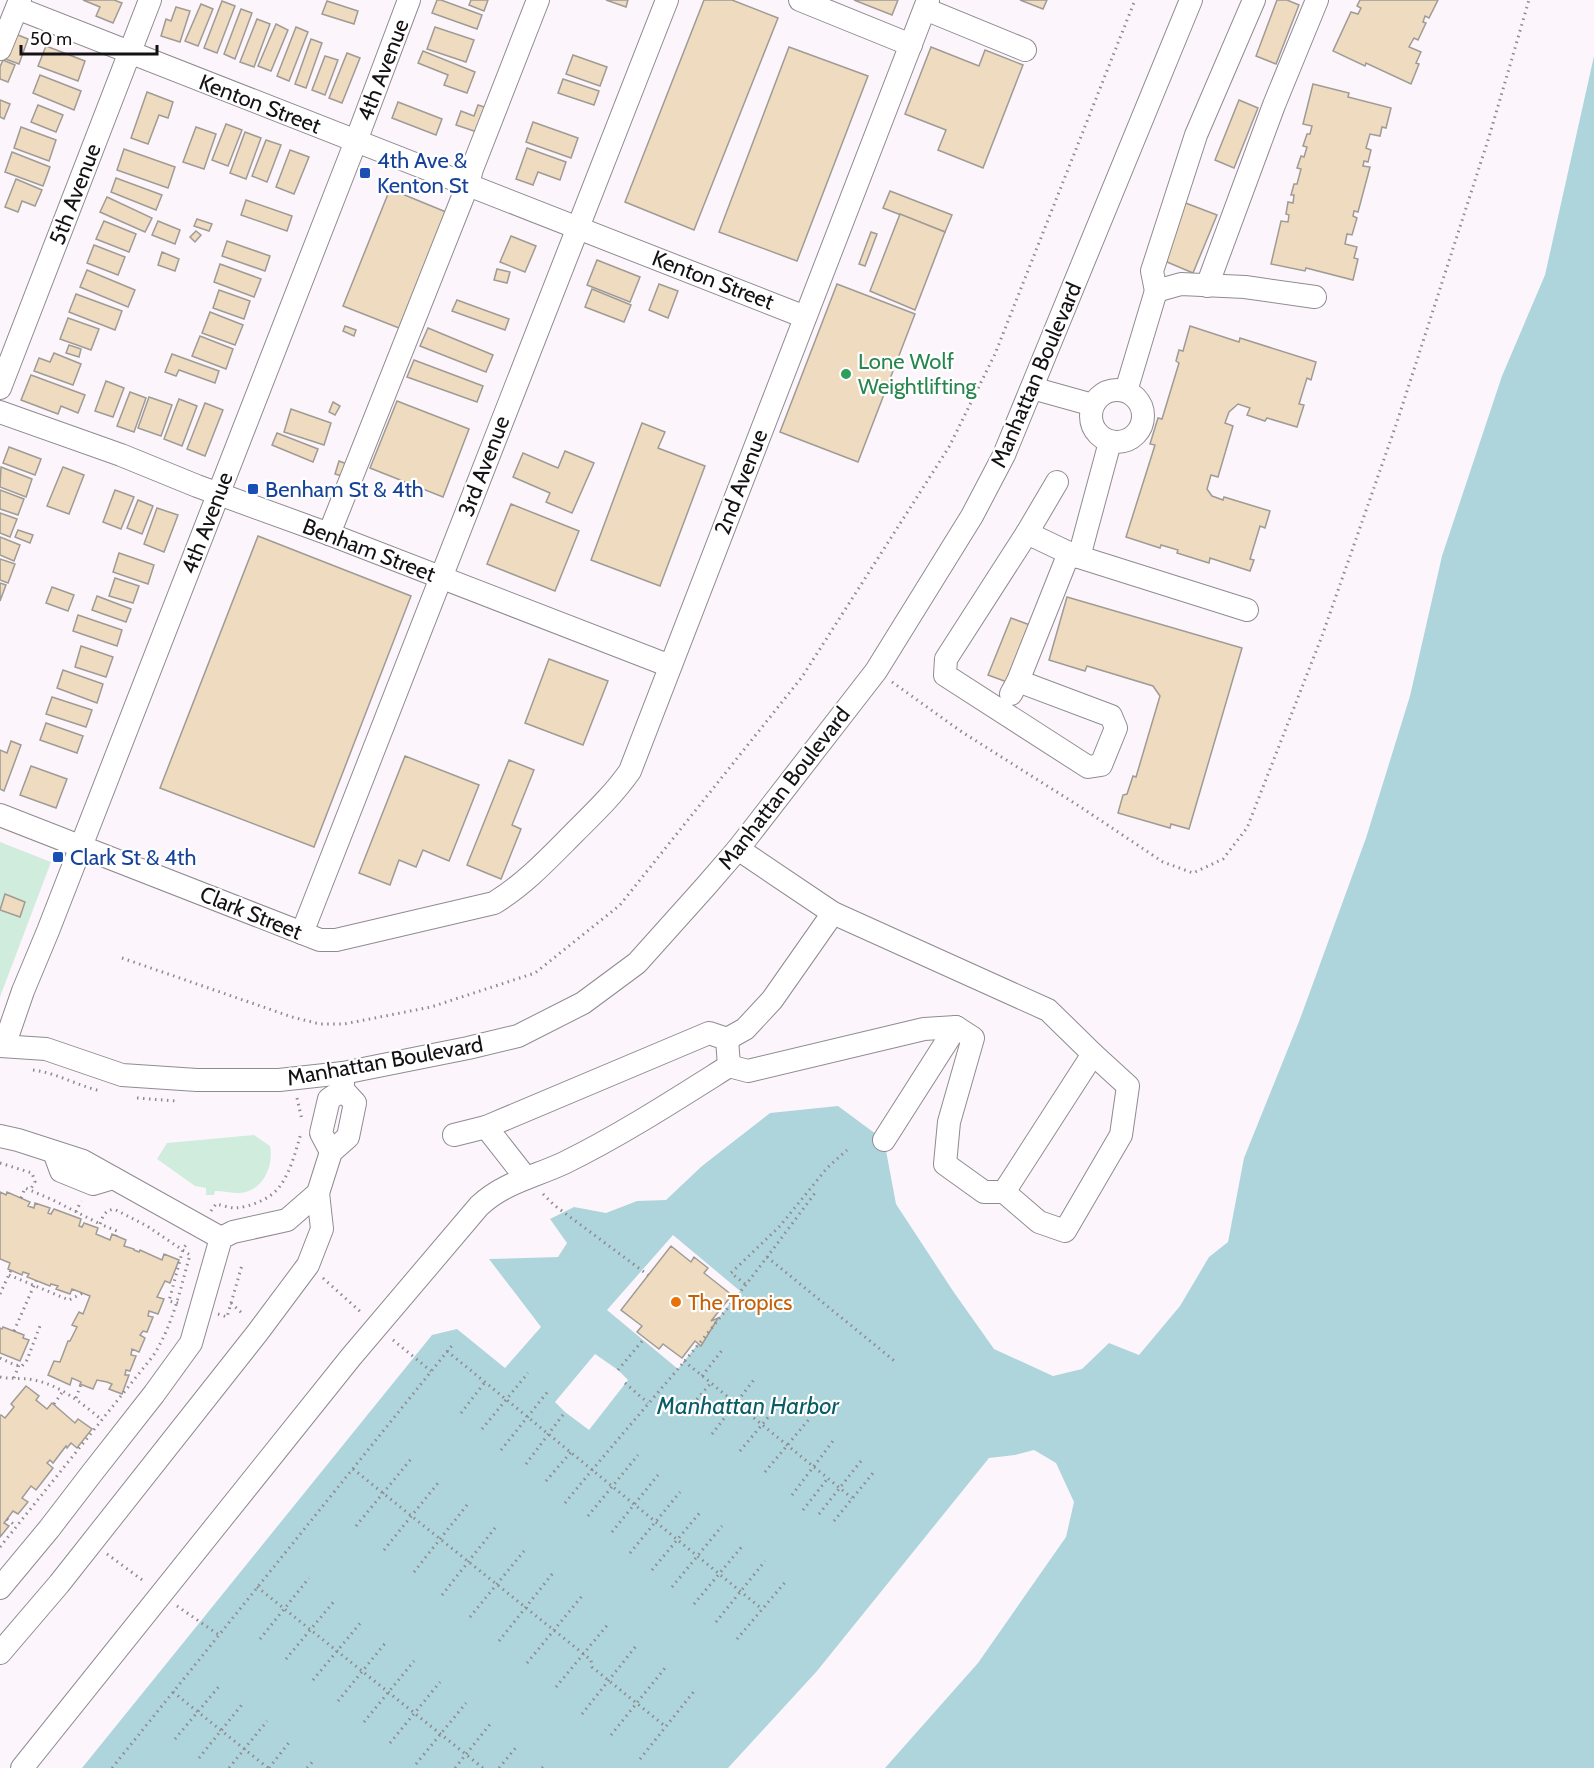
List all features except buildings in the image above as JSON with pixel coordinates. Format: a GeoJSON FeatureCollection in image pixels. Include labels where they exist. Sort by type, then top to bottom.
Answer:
{"type":"FeatureCollection","features":[{"type":"Feature","properties":{"kind":"street","name":"5th Avenue"},"geometry":{"type":"LineString","coordinates":[[0,388],[150,0]]}},
{"type":"Feature","properties":{"kind":"street","name":"4th Avenue"},"geometry":{"type":"LineString","coordinates":[[2,1046],[409,0]]}},
{"type":"Feature","properties":{"kind":"street"},"geometry":{"type":"LineString","coordinates":[[329,534],[468,184],[538,0]]}},
{"type":"Feature","properties":{"kind":"street","name":"3rd Avenue"},"geometry":{"type":"LineString","coordinates":[[302,933],[667,0]]}},
{"type":"Feature","properties":{"kind":"street"},"geometry":{"type":"LineString","coordinates":[[800,0],[911,45]]}},
{"type":"Feature","properties":{"kind":"street","name":"Manhattan Boulevard"},"geometry":{"type":"LineString","coordinates":[[2,1046],[46,1049],[122,1075],[197,1080],[293,1078],[343,1081],[518,1036],[583,1003],[637,963],[738,849],[876,671],[972,516],[1004,455],[1191,0]]}},
{"type":"Feature","properties":{"kind":"street"},"geometry":{"type":"LineString","coordinates":[[1126,391],[1156,291],[1152,271],[1196,135],[1254,0]]}},
{"type":"Feature","properties":{"kind":"street"},"geometry":{"type":"LineString","coordinates":[[1207,285],[1274,105],[1317,0]]}},
{"type":"Feature","properties":{"kind":"street","name":"Kenton Street"},"geometry":{"type":"LineString","coordinates":[[19,4],[129,52],[805,317]]}},
{"type":"Feature","properties":{"kind":"street"},"geometry":{"type":"LineString","coordinates":[[0,49],[19,4]]}},
{"type":"Feature","properties":{"kind":"street"},"geometry":{"type":"LineString","coordinates":[[927,5],[1025,50]]}},
{"type":"Feature","properties":{"kind":"street","name":"2nd Avenue"},"geometry":{"type":"LineString","coordinates":[[476,907],[494,903],[530,877],[617,790],[630,771],[927,5]]}},
{"type":"Feature","properties":{"kind":"street"},"geometry":{"type":"LineString","coordinates":[[1156,291],[1181,284],[1245,287],[1315,297]]}},
{"type":"Feature","properties":{"kind":"street"},"geometry":{"type":"LineString","coordinates":[[1032,388],[1093,405]]}},
{"type":"Feature","properties":{"kind":"street"},"geometry":{"type":"LineString","coordinates":[[1111,390],[1126,391],[1140,403],[1143,411],[1141,429],[1128,441],[1110,442],[1097,434],[1093,428],[1091,412],[1093,405],[1103,394],[1111,390]]}},
{"type":"Feature","properties":{"kind":"street","name":"Benham Street"},"geometry":{"type":"LineString","coordinates":[[0,412],[121,455],[670,666]]}},
{"type":"Feature","properties":{"kind":"street"},"geometry":{"type":"LineString","coordinates":[[1002,711],[1018,681],[1074,555],[1110,442]]}},
{"type":"Feature","properties":{"kind":"street"},"geometry":{"type":"LineString","coordinates":[[1018,681],[1111,716],[1116,728],[1101,765],[1088,767],[945,675],[946,659],[1057,482]]}},
{"type":"Feature","properties":{"kind":"street"},"geometry":{"type":"LineString","coordinates":[[1027,533],[1074,555],[1247,610]]}},
{"type":"Feature","properties":{"kind":"street","name":"Clark Street"},"geometry":{"type":"LineString","coordinates":[[0,815],[320,940],[336,940],[476,907]]}},
{"type":"Feature","properties":{"kind":"street"},"geometry":{"type":"LineString","coordinates":[[22,1768],[377,1327],[491,1194],[563,1163],[632,1126],[729,1066],[748,1071],[924,1029],[956,1027],[973,1038],[949,1122],[945,1164],[984,1192],[1004,1192],[1040,1222],[1065,1231],[1121,1135],[1128,1086],[1048,1010],[833,913],[738,849]]}},
{"type":"Feature","properties":{"kind":"street"},"geometry":{"type":"LineString","coordinates":[[454,1136],[486,1127],[709,1033],[727,1039],[745,1029],[772,1000],[833,913]]}},
{"type":"Feature","properties":{"kind":"street"},"geometry":{"type":"LineString","coordinates":[[884,1140],[956,1027]]}},
{"type":"Feature","properties":{"kind":"street"},"geometry":{"type":"LineString","coordinates":[[727,1039],[729,1066]]}},
{"type":"Feature","properties":{"kind":"street"},"geometry":{"type":"LineString","coordinates":[[1004,1192],[1093,1054]]}},
{"type":"Feature","properties":{"kind":"street"},"geometry":{"type":"LineString","coordinates":[[0,1653],[59,1584],[258,1332],[308,1265],[322,1229],[318,1193],[331,1152],[348,1137],[356,1102],[343,1081]]}},
{"type":"Feature","properties":{"kind":"street"},"geometry":{"type":"LineString","coordinates":[[486,1127],[526,1178]]}},
{"type":"Feature","properties":{"kind":"street"},"geometry":{"type":"LineString","coordinates":[[0,1136],[83,1161],[221,1238]]}},
{"type":"Feature","properties":{"kind":"street"},"geometry":{"type":"LineString","coordinates":[[0,1588],[49,1529],[191,1343],[221,1238],[233,1232],[287,1220],[318,1193]]}},
{"type":"Feature","properties":{"kind":"path"},"geometry":{"type":"LineString","coordinates":[[122,958],[292,1017],[321,1024],[344,1024],[430,1007],[535,973],[620,905],[802,677],[949,447],[995,354],[1135,0]]}},
{"type":"Feature","properties":{"kind":"path"},"geometry":{"type":"LineString","coordinates":[[876,671],[962,732],[1163,861],[1193,873],[1223,859],[1247,828],[1322,636],[1397,422],[1489,137],[1529,0]]}},
{"type":"Feature","properties":{"kind":"path"},"geometry":{"type":"LineString","coordinates":[[211,1212],[216,1204],[234,1208],[255,1203],[268,1198],[280,1186],[294,1156],[302,1129],[303,1118],[293,1078]]}},
{"type":"Feature","properties":{"kind":"path"},"geometry":{"type":"LineString","coordinates":[[745,1284],[731,1273],[780,1226],[827,1168],[847,1150]]}},
{"type":"Feature","properties":{"kind":"path"},"geometry":{"type":"LineString","coordinates":[[0,1164],[32,1173],[34,1182],[30,1190]]}},
{"type":"Feature","properties":{"kind":"path"},"geometry":{"type":"LineString","coordinates":[[21,1198],[25,1188],[117,1231],[116,1236]]}},
{"type":"Feature","properties":{"kind":"path"},"geometry":{"type":"LineString","coordinates":[[566,1503],[684,1361],[815,1193]]}},
{"type":"Feature","properties":{"kind":"path"},"geometry":{"type":"LineString","coordinates":[[554,1205],[648,1275]]}},
{"type":"Feature","properties":{"kind":"path"},"geometry":{"type":"LineString","coordinates":[[0,1547],[153,1356],[163,1341],[177,1303],[190,1255],[147,1226],[118,1210],[107,1210],[100,1224]]}},
{"type":"Feature","properties":{"kind":"path"},"geometry":{"type":"LineString","coordinates":[[184,1305],[169,1301],[183,1249],[192,1236]]}},
{"type":"Feature","properties":{"kind":"path"},"geometry":{"type":"LineString","coordinates":[[767,1257],[897,1363]]}},
{"type":"Feature","properties":{"kind":"path"},"geometry":{"type":"LineString","coordinates":[[214,1313],[227,1317],[242,1265]]}},
{"type":"Feature","properties":{"kind":"path"},"geometry":{"type":"LineString","coordinates":[[308,1265],[377,1327],[431,1371]]}},
{"type":"Feature","properties":{"kind":"path"},"geometry":{"type":"LineString","coordinates":[[177,1269],[185,1272]]}},
{"type":"Feature","properties":{"kind":"path"},"geometry":{"type":"LineString","coordinates":[[0,1294],[11,1270]]}},
{"type":"Feature","properties":{"kind":"path"},"geometry":{"type":"LineString","coordinates":[[9,1275],[69,1300],[83,1293]]}},
{"type":"Feature","properties":{"kind":"path"},"geometry":{"type":"LineString","coordinates":[[14,1331],[36,1281]]}},
{"type":"Feature","properties":{"kind":"path"},"geometry":{"type":"LineString","coordinates":[[173,1285],[181,1287]]}},
{"type":"Feature","properties":{"kind":"path"},"geometry":{"type":"LineString","coordinates":[[231,1303],[244,1315]]}},
{"type":"Feature","properties":{"kind":"path"},"geometry":{"type":"LineString","coordinates":[[0,1358],[22,1366],[27,1360],[40,1326]]}},
{"type":"Feature","properties":{"kind":"path"},"geometry":{"type":"LineString","coordinates":[[618,1371],[643,1340]]}},
{"type":"Feature","properties":{"kind":"path"},"geometry":{"type":"LineString","coordinates":[[112,1768],[454,1343]]}},
{"type":"Feature","properties":{"kind":"path"},"geometry":{"type":"LineString","coordinates":[[702,1376],[723,1349]]}},
{"type":"Feature","properties":{"kind":"path"},"geometry":{"type":"LineString","coordinates":[[447,1351],[762,1609]]}},
{"type":"Feature","properties":{"kind":"path"},"geometry":{"type":"LineString","coordinates":[[684,1361],[852,1498]]}},
{"type":"Feature","properties":{"kind":"path"},"geometry":{"type":"LineString","coordinates":[[14,1379],[19,1365]]}},
{"type":"Feature","properties":{"kind":"path"},"geometry":{"type":"LineString","coordinates":[[482,1429],[528,1373]]}},
{"type":"Feature","properties":{"kind":"path"},"geometry":{"type":"LineString","coordinates":[[0,1377],[40,1382],[63,1391],[76,1398],[102,1420]]}},
{"type":"Feature","properties":{"kind":"path"},"geometry":{"type":"LineString","coordinates":[[712,1434],[756,1377]]}},
{"type":"Feature","properties":{"kind":"path"},"geometry":{"type":"LineString","coordinates":[[461,1413],[485,1382]]}},
{"type":"Feature","properties":{"kind":"path"},"geometry":{"type":"LineString","coordinates":[[625,1383],[648,1403]]}},
{"type":"Feature","properties":{"kind":"path"},"geometry":{"type":"LineString","coordinates":[[686,1413],[711,1383]]}},
{"type":"Feature","properties":{"kind":"path"},"geometry":{"type":"LineString","coordinates":[[76,1398],[81,1384]]}},
{"type":"Feature","properties":{"kind":"path"},"geometry":{"type":"LineString","coordinates":[[501,1450],[549,1390]]}},
{"type":"Feature","properties":{"kind":"path"},"geometry":{"type":"LineString","coordinates":[[54,1404],[63,1391]]}},
{"type":"Feature","properties":{"kind":"path"},"geometry":{"type":"LineString","coordinates":[[740,1451],[785,1397]]}},
{"type":"Feature","properties":{"kind":"path"},"geometry":{"type":"LineString","coordinates":[[526,1464],[565,1412]]}},
{"type":"Feature","properties":{"kind":"path"},"geometry":{"type":"LineString","coordinates":[[765,1472],[810,1418]]}},
{"type":"Feature","properties":{"kind":"path"},"geometry":{"type":"LineString","coordinates":[[792,1495],[833,1441]]}},
{"type":"Feature","properties":{"kind":"path"},"geometry":{"type":"LineString","coordinates":[[546,1481],[571,1452]]}},
{"type":"Feature","properties":{"kind":"path"},"geometry":{"type":"LineString","coordinates":[[588,1516],[638,1455]]}},
{"type":"Feature","properties":{"kind":"path"},"geometry":{"type":"LineString","coordinates":[[356,1526],[411,1459]]}},
{"type":"Feature","properties":{"kind":"path"},"geometry":{"type":"LineString","coordinates":[[819,1514],[861,1461]]}},
{"type":"Feature","properties":{"kind":"path"},"geometry":{"type":"LineString","coordinates":[[353,1469],[591,1660],[592,1667],[666,1727]]}},
{"type":"Feature","properties":{"kind":"path"},"geometry":{"type":"LineString","coordinates":[[834,1521],[873,1473]]}},
{"type":"Feature","properties":{"kind":"path"},"geometry":{"type":"LineString","coordinates":[[612,1532],[658,1474]]}},
{"type":"Feature","properties":{"kind":"path"},"geometry":{"type":"LineString","coordinates":[[803,1510],[828,1478]]}},
{"type":"Feature","properties":{"kind":"path"},"geometry":{"type":"LineString","coordinates":[[384,1550],[438,1483]]}},
{"type":"Feature","properties":{"kind":"path"},"geometry":{"type":"LineString","coordinates":[[630,1553],[680,1492]]}},
{"type":"Feature","properties":{"kind":"path"},"geometry":{"type":"LineString","coordinates":[[414,1572],[467,1505]]}},
{"type":"Feature","properties":{"kind":"path"},"geometry":{"type":"LineString","coordinates":[[652,1570],[702,1510]]}},
{"type":"Feature","properties":{"kind":"path"},"geometry":{"type":"LineString","coordinates":[[7,1519],[16,1526]]}},
{"type":"Feature","properties":{"kind":"path"},"geometry":{"type":"LineString","coordinates":[[672,1587],[722,1526]]}},
{"type":"Feature","properties":{"kind":"path"},"geometry":{"type":"LineString","coordinates":[[442,1595],[495,1528]]}},
{"type":"Feature","properties":{"kind":"path"},"geometry":{"type":"LineString","coordinates":[[92,1541],[161,1595],[219,1635]]}},
{"type":"Feature","properties":{"kind":"path"},"geometry":{"type":"LineString","coordinates":[[694,1604],[744,1544]]}},
{"type":"Feature","properties":{"kind":"path"},"geometry":{"type":"LineString","coordinates":[[470,1617],[524,1551]]}},
{"type":"Feature","properties":{"kind":"path"},"geometry":{"type":"LineString","coordinates":[[716,1622],[765,1561]]}},
{"type":"Feature","properties":{"kind":"path"},"geometry":{"type":"LineString","coordinates":[[499,1641],[553,1573]]}},
{"type":"Feature","properties":{"kind":"path"},"geometry":{"type":"LineString","coordinates":[[260,1639],[309,1578]]}},
{"type":"Feature","properties":{"kind":"path"},"geometry":{"type":"LineString","coordinates":[[737,1639],[787,1580]]}},
{"type":"Feature","properties":{"kind":"path"},"geometry":{"type":"LineString","coordinates":[[257,1587],[483,1768]]}},
{"type":"Feature","properties":{"kind":"path"},"geometry":{"type":"LineString","coordinates":[[527,1663],[582,1596]]}},
{"type":"Feature","properties":{"kind":"path"},"geometry":{"type":"LineString","coordinates":[[286,1659],[336,1599]]}},
{"type":"Feature","properties":{"kind":"path"},"geometry":{"type":"LineString","coordinates":[[313,1680],[362,1621]]}},
{"type":"Feature","properties":{"kind":"path"},"geometry":{"type":"LineString","coordinates":[[556,1687],[609,1623]]}},
{"type":"Feature","properties":{"kind":"path"},"geometry":{"type":"LineString","coordinates":[[338,1701],[387,1641]]}},
{"type":"Feature","properties":{"kind":"path"},"geometry":{"type":"LineString","coordinates":[[582,1714],[636,1646]]}},
{"type":"Feature","properties":{"kind":"path"},"geometry":{"type":"LineString","coordinates":[[364,1722],[414,1661]]}},
{"type":"Feature","properties":{"kind":"path"},"geometry":{"type":"LineString","coordinates":[[611,1735],[665,1668]]}},
{"type":"Feature","properties":{"kind":"path"},"geometry":{"type":"LineString","coordinates":[[390,1743],[440,1682]]}},
{"type":"Feature","properties":{"kind":"path"},"geometry":{"type":"LineString","coordinates":[[175,1740],[221,1684]]}},
{"type":"Feature","properties":{"kind":"path"},"geometry":{"type":"LineString","coordinates":[[640,1759],[695,1690]]}},
{"type":"Feature","properties":{"kind":"path"},"geometry":{"type":"LineString","coordinates":[[173,1692],[268,1768],[291,1740]]}},
{"type":"Feature","properties":{"kind":"path"},"geometry":{"type":"LineString","coordinates":[[199,1758],[244,1702]]}},
{"type":"Feature","properties":{"kind":"path"},"geometry":{"type":"LineString","coordinates":[[416,1764],[466,1702]]}},
{"type":"Feature","properties":{"kind":"path"},"geometry":{"type":"LineString","coordinates":[[229,1768],[267,1721]]}},
{"type":"Feature","properties":{"kind":"path"},"geometry":{"type":"LineString","coordinates":[[455,1768],[491,1723]]}},
{"type":"Feature","properties":{"kind":"path"},"geometry":{"type":"LineString","coordinates":[[499,1768],[518,1745]]}},
{"type":"Feature","properties":{"kind":"path"},"geometry":{"type":"LineString","coordinates":[[307,1768],[315,1759]]}},
{"type":"Feature","properties":{"kind":"green space"},"geometry":{"type":"Polygon","coordinates":[[[0,842],[51,862],[0,997],[0,842]]]}},
{"type":"Feature","properties":{"kind":"green space"},"geometry":{"type":"Polygon","coordinates":[[[254,1135],[270,1146],[271,1154],[265,1177],[255,1188],[247,1192],[215,1191],[214,1195],[206,1195],[206,1188],[195,1186],[157,1159],[167,1143],[254,1135]]]}},
{"type":"Feature","properties":{"kind":"water","name":"Manhattan Harbor"},"geometry":{"type":"Polygon","coordinates":[[[1594,56],[1594,1768],[885,1768],[978,1663],[1066,1537],[1074,1502],[1056,1463],[1034,1450],[989,1458],[817,1671],[728,1768],[82,1768],[432,1335],[457,1329],[505,1368],[541,1327],[489,1259],[558,1257],[567,1243],[550,1219],[574,1207],[606,1213],[637,1201],[666,1200],[702,1166],[770,1113],[838,1106],[884,1140],[896,1204],[994,1349],[1053,1376],[1082,1369],[1109,1343],[1139,1355],[1180,1306],[1209,1257],[1228,1242],[1244,1158],[1300,1019],[1366,838],[1410,696],[1442,556],[1502,376],[1545,275],[1594,56]]]}},
{"type":"Feature","properties":{"kind":"pier","name":"The Tropics"},"geometry":{"type":"Polygon","coordinates":[[[673,1235],[740,1291],[678,1369],[607,1310],[673,1235]]]}},
{"type":"Feature","properties":{"kind":"pier"},"geometry":{"type":"Polygon","coordinates":[[[595,1354],[628,1380],[589,1430],[555,1402],[595,1354]]]}},
{"type":"Feature","properties":{"kind":"place","name":"4th Ave & Kenton St"},"geometry":{"type":"Point","coordinates":[365,173]}},
{"type":"Feature","properties":{"kind":"place","name":"Lone Wolf Weightlifting"},"geometry":{"type":"Point","coordinates":[846,374]}},
{"type":"Feature","properties":{"kind":"place","name":"Benham St & 4th"},"geometry":{"type":"Point","coordinates":[253,489]}},
{"type":"Feature","properties":{"kind":"place","name":"Clark St & 4th"},"geometry":{"type":"Point","coordinates":[58,857]}},
{"type":"Feature","properties":{"kind":"place","name":"The Tropics"},"geometry":{"type":"Point","coordinates":[676,1302]}}]}
